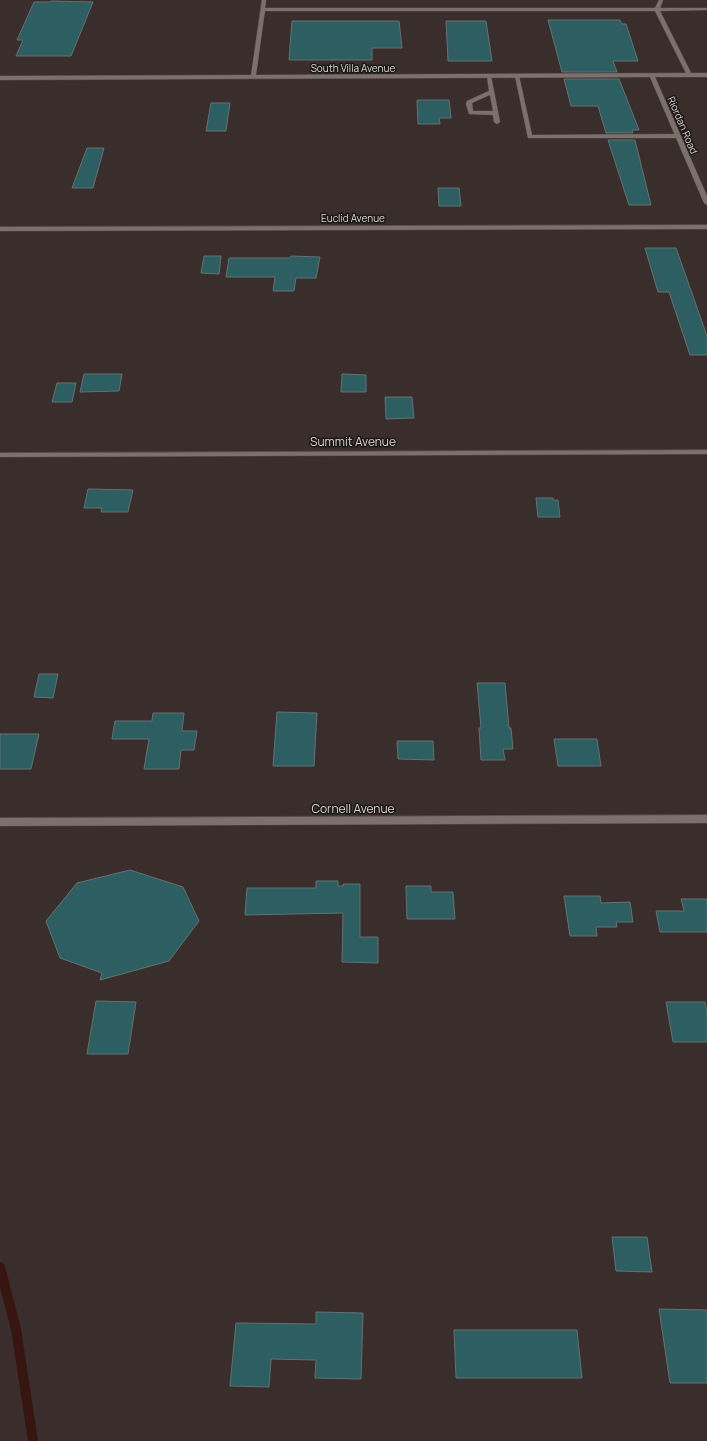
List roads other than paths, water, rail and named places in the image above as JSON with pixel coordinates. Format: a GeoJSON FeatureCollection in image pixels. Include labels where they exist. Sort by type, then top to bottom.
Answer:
{"type":"FeatureCollection","features":[{"type":"Feature","properties":{"kind":"street"},"geometry":{"type":"LineString","coordinates":[[253,77],[264,0]]}},
{"type":"Feature","properties":{"kind":"street"},"geometry":{"type":"LineString","coordinates":[[661,0],[657,9],[689,75]]}},
{"type":"Feature","properties":{"kind":"street"},"geometry":{"type":"LineString","coordinates":[[263,10],[707,9]]}},
{"type":"Feature","properties":{"kind":"street","name":"South Villa Avenue"},"geometry":{"type":"LineString","coordinates":[[0,78],[707,75]]}},
{"type":"Feature","properties":{"kind":"street","name":"Riordan Road"},"geometry":{"type":"LineString","coordinates":[[652,76],[707,203]]}},
{"type":"Feature","properties":{"kind":"street","name":"Euclid Avenue"},"geometry":{"type":"LineString","coordinates":[[0,228],[707,227]]}},
{"type":"Feature","properties":{"kind":"street","name":"Summit Avenue"},"geometry":{"type":"LineString","coordinates":[[0,455],[707,452]]}},
{"type":"Feature","properties":{"kind":"street","name":"Cornell Avenue"},"geometry":{"type":"LineString","coordinates":[[0,822],[707,819]]}},
{"type":"Feature","properties":{"kind":"lane"},"geometry":{"type":"LineString","coordinates":[[489,76],[498,122]]}},
{"type":"Feature","properties":{"kind":"lane"},"geometry":{"type":"LineString","coordinates":[[517,76],[530,136],[678,136]]}},
{"type":"Feature","properties":{"kind":"lane"},"geometry":{"type":"LineString","coordinates":[[492,92],[469,102],[471,113],[496,113]]}},
{"type":"Feature","properties":{"kind":"waterway"},"geometry":{"type":"LineString","coordinates":[[0,1267],[16,1329],[33,1441]]}}]}
